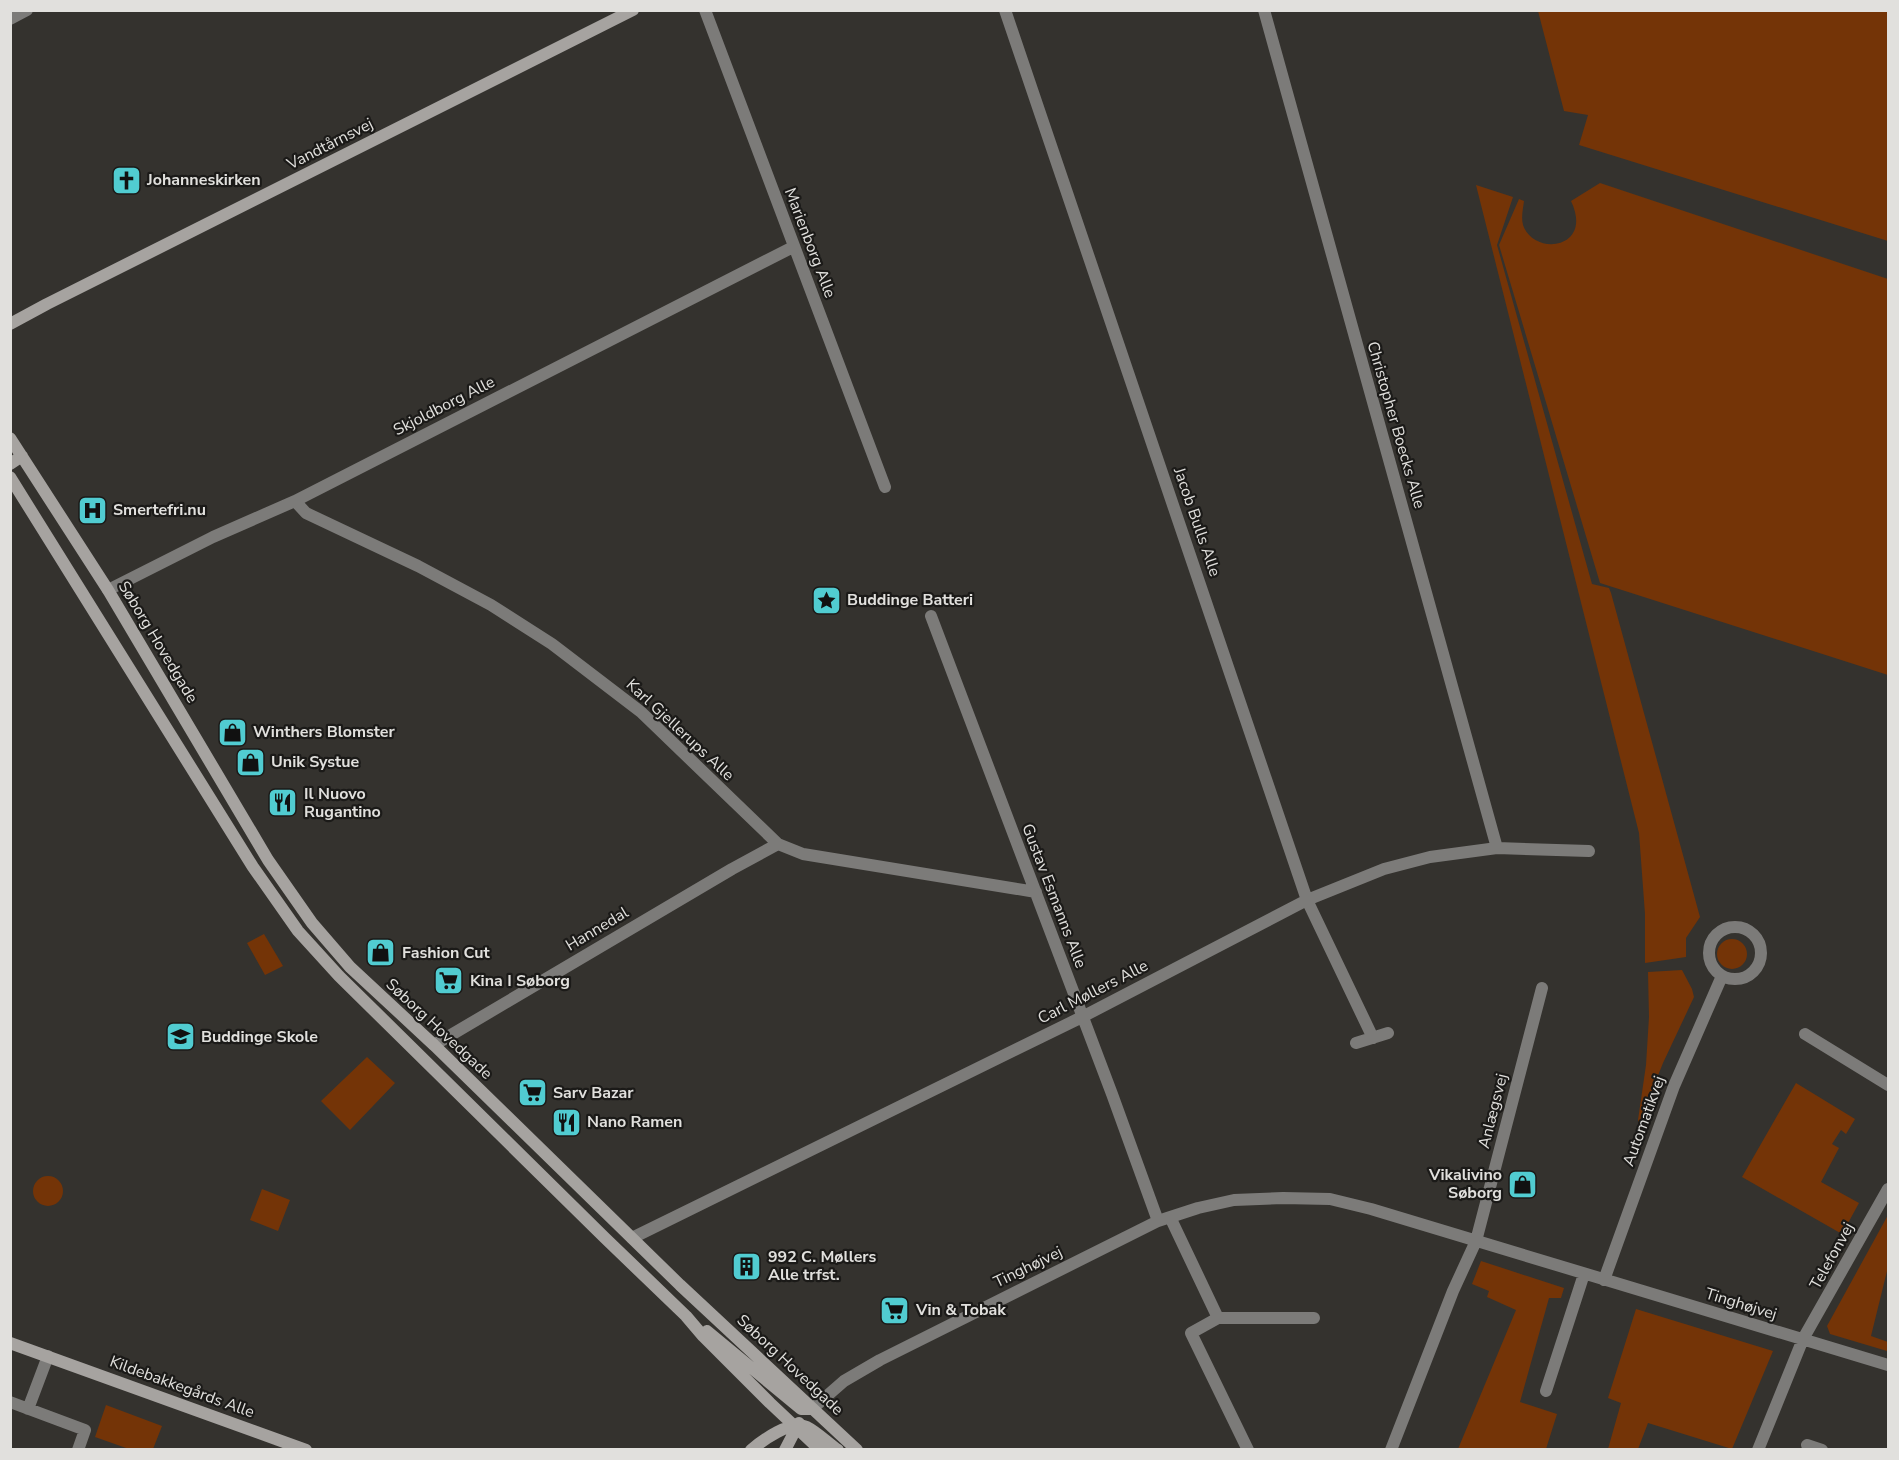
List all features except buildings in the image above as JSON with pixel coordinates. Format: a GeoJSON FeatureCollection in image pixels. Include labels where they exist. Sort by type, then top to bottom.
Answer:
{"type":"FeatureCollection","features":[{"type":"Feature","properties":{"kind":"street"},"geometry":{"type":"LineString","coordinates":[[10,19],[27,10]]}},
{"type":"Feature","properties":{"kind":"street","name":"Vandtårnsvej"},"geometry":{"type":"LineString","coordinates":[[10,324],[633,10]]}},
{"type":"Feature","properties":{"kind":"street","name":"Marienborg Alle"},"geometry":{"type":"LineString","coordinates":[[705,10],[885,487]]}},
{"type":"Feature","properties":{"kind":"street","name":"Jacob Bulls Alle"},"geometry":{"type":"LineString","coordinates":[[1005,10],[1307,900],[1373,1038]]}},
{"type":"Feature","properties":{"kind":"street","name":"Christopher Boecks Alle"},"geometry":{"type":"LineString","coordinates":[[1264,10],[1497,848]]}},
{"type":"Feature","properties":{"kind":"street","name":"Skjoldborg Alle"},"geometry":{"type":"LineString","coordinates":[[108,590],[213,537],[295,501],[793,247]]}},
{"type":"Feature","properties":{"kind":"street","name":"Søborg Hovedgade"},"geometry":{"type":"LineString","coordinates":[[10,438],[108,590],[268,860],[312,923],[350,967],[434,1045],[688,1293],[857,1449]]}},
{"type":"Feature","properties":{"kind":"street"},"geometry":{"type":"LineString","coordinates":[[10,464],[22,456]]}},
{"type":"Feature","properties":{"kind":"street","name":"Søborg Hovedgade"},"geometry":{"type":"LineString","coordinates":[[10,477],[253,867],[298,931],[339,976],[820,1449]]}},
{"type":"Feature","properties":{"kind":"street","name":"Karl Gjellerups Alle"},"geometry":{"type":"LineString","coordinates":[[295,501],[306,513],[460,588],[552,644],[641,712],[778,844],[803,854],[1036,892]]}},
{"type":"Feature","properties":{"kind":"street","name":"Gustav Esmanns Alle"},"geometry":{"type":"LineString","coordinates":[[931,616],[1082,1017],[1164,1219]]}},
{"type":"Feature","properties":{"kind":"street","name":"Hannedal"},"geometry":{"type":"LineString","coordinates":[[434,1045],[778,844]]}},
{"type":"Feature","properties":{"kind":"street","name":"Carl Møllers Alle"},"geometry":{"type":"LineString","coordinates":[[632,1238],[1082,1017],[1307,900],[1384,869],[1430,857],[1497,848],[1589,851]]}},
{"type":"Feature","properties":{"kind":"street"},"geometry":{"type":"LineString","coordinates":[[1728,927],[1746,929],[1758,941],[1761,957],[1758,965],[1753,972],[1738,979],[1722,976],[1709,959],[1710,944],[1720,931],[1728,927]]}},
{"type":"Feature","properties":{"kind":"street","name":"Automatikvej"},"geometry":{"type":"LineString","coordinates":[[1604,1280],[1674,1086],[1722,976]]}},
{"type":"Feature","properties":{"kind":"street","name":"Anlægsvej"},"geometry":{"type":"LineString","coordinates":[[1476,1241],[1542,988]]}},
{"type":"Feature","properties":{"kind":"street"},"geometry":{"type":"LineString","coordinates":[[1356,1043],[1388,1033]]}},
{"type":"Feature","properties":{"kind":"street"},"geometry":{"type":"LineString","coordinates":[[1805,1034],[1888,1085]]}},
{"type":"Feature","properties":{"kind":"street","name":"Telefonvej"},"geometry":{"type":"LineString","coordinates":[[1758,1449],[1803,1339],[1888,1189]]}},
{"type":"Feature","properties":{"kind":"street","name":"Tinghøjvej"},"geometry":{"type":"LineString","coordinates":[[812,1408],[844,1381],[890,1355],[1164,1219],[1234,1200],[1283,1198],[1330,1199],[1371,1209],[1888,1365]]}},
{"type":"Feature","properties":{"kind":"street"},"geometry":{"type":"LineString","coordinates":[[1164,1219],[1218,1318]]}},
{"type":"Feature","properties":{"kind":"street"},"geometry":{"type":"LineString","coordinates":[[1391,1449],[1476,1241]]}},
{"type":"Feature","properties":{"kind":"street"},"geometry":{"type":"LineString","coordinates":[[1546,1391],[1584,1274]]}},
{"type":"Feature","properties":{"kind":"street"},"geometry":{"type":"LineString","coordinates":[[686,1316],[724,1344],[801,1409],[812,1408]]}},
{"type":"Feature","properties":{"kind":"street"},"geometry":{"type":"LineString","coordinates":[[1248,1449],[1191,1333],[1218,1318],[1314,1318]]}},
{"type":"Feature","properties":{"kind":"street","name":"Kildebakkegårds Alle"},"geometry":{"type":"LineString","coordinates":[[10,1342],[306,1449]]}},
{"type":"Feature","properties":{"kind":"street"},"geometry":{"type":"LineString","coordinates":[[28,1409],[48,1356]]}},
{"type":"Feature","properties":{"kind":"street"},"geometry":{"type":"LineString","coordinates":[[10,1402],[86,1430],[78,1449]]}},
{"type":"Feature","properties":{"kind":"street"},"geometry":{"type":"LineString","coordinates":[[785,1449],[796,1426],[812,1408]]}},
{"type":"Feature","properties":{"kind":"street"},"geometry":{"type":"LineString","coordinates":[[751,1449],[769,1435],[796,1426],[807,1428],[838,1449]]}},
{"type":"Feature","properties":{"kind":"street"},"geometry":{"type":"LineString","coordinates":[[1807,1444],[1822,1449]]}},
{"type":"Feature","properties":{"kind":"shaded area"},"geometry":{"type":"Polygon","coordinates":[[[1538,11],[1888,11],[1888,241],[1579,145],[1588,115],[1564,111],[1538,11]]]}},
{"type":"Feature","properties":{"kind":"shaded area"},"geometry":{"type":"Polygon","coordinates":[[[1600,183],[1888,279],[1888,675],[1600,583],[1499,245],[1519,199],[1524,201],[1522,222],[1529,235],[1538,242],[1549,244],[1560,243],[1569,238],[1575,230],[1576,217],[1571,201],[1600,183]]]}},
{"type":"Feature","properties":{"kind":"shaded area"},"geometry":{"type":"Polygon","coordinates":[[[1476,185],[1513,197],[1497,245],[1592,584],[1609,588],[1611,593],[1700,917],[1686,938],[1686,957],[1645,963],[1645,914],[1639,833],[1476,185]]]}},
{"type":"Feature","properties":{"kind":"shaded area"},"geometry":{"type":"Polygon","coordinates":[[[264,934],[283,966],[265,975],[247,943],[264,934]]]}},
{"type":"Feature","properties":{"kind":"shaded area"},"geometry":{"type":"Polygon","coordinates":[[[1732,939],[1738,940],[1746,948],[1746,960],[1738,968],[1732,969],[1726,968],[1718,960],[1717,954],[1718,948],[1726,940],[1732,939]]]}},
{"type":"Feature","properties":{"kind":"shaded area"},"geometry":{"type":"Polygon","coordinates":[[[1682,970],[1694,997],[1663,1063],[1639,1123],[1649,1017],[1648,972],[1682,970]]]}},
{"type":"Feature","properties":{"kind":"shaded area"},"geometry":{"type":"Polygon","coordinates":[[[367,1057],[395,1083],[350,1130],[321,1101],[367,1057]]]}},
{"type":"Feature","properties":{"kind":"shaded area"},"geometry":{"type":"Polygon","coordinates":[[[1796,1083],[1855,1119],[1846,1134],[1841,1130],[1832,1144],[1839,1148],[1821,1182],[1859,1203],[1842,1234],[1742,1177],[1796,1083]]]}},
{"type":"Feature","properties":{"kind":"shaded area"},"geometry":{"type":"Polygon","coordinates":[[[48,1176],[59,1180],[63,1191],[59,1202],[48,1206],[37,1202],[33,1191],[37,1180],[48,1176]]]}},
{"type":"Feature","properties":{"kind":"shaded area"},"geometry":{"type":"Polygon","coordinates":[[[262,1189],[290,1200],[278,1231],[250,1220],[262,1189]]]}},
{"type":"Feature","properties":{"kind":"shaded area"},"geometry":{"type":"Polygon","coordinates":[[[1888,1215],[1888,1267],[1871,1336],[1888,1342],[1887,1351],[1830,1334],[1827,1326],[1888,1215]]]}},
{"type":"Feature","properties":{"kind":"shaded area"},"geometry":{"type":"Polygon","coordinates":[[[1481,1261],[1564,1288],[1561,1298],[1549,1298],[1520,1402],[1557,1414],[1546,1449],[1458,1449],[1516,1310],[1487,1297],[1489,1291],[1472,1284],[1481,1261]]]}},
{"type":"Feature","properties":{"kind":"shaded area"},"geometry":{"type":"Polygon","coordinates":[[[1636,1309],[1773,1351],[1732,1449],[1648,1423],[1638,1449],[1608,1449],[1621,1403],[1608,1398],[1636,1309]]]}},
{"type":"Feature","properties":{"kind":"shaded area"},"geometry":{"type":"Polygon","coordinates":[[[106,1405],[162,1426],[153,1449],[129,1449],[95,1437],[106,1405]]]}},
{"type":"Feature","properties":{"kind":"place","name":"Johanneskirken"},"geometry":{"type":"Point","coordinates":[126,180]}},
{"type":"Feature","properties":{"kind":"place","name":"Smertefri.nu"},"geometry":{"type":"Point","coordinates":[92,510]}},
{"type":"Feature","properties":{"kind":"place","name":"Buddinge Batteri"},"geometry":{"type":"Point","coordinates":[826,600]}},
{"type":"Feature","properties":{"kind":"place","name":"Winthers Blomster"},"geometry":{"type":"Point","coordinates":[232,732]}},
{"type":"Feature","properties":{"kind":"place","name":"Unik Systue"},"geometry":{"type":"Point","coordinates":[250,762]}},
{"type":"Feature","properties":{"kind":"place","name":"Il Nuovo Rugantino"},"geometry":{"type":"Point","coordinates":[283,803]}},
{"type":"Feature","properties":{"kind":"place","name":"Fashion Cut"},"geometry":{"type":"Point","coordinates":[381,953]}},
{"type":"Feature","properties":{"kind":"place","name":"Kina I Søborg"},"geometry":{"type":"Point","coordinates":[449,981]}},
{"type":"Feature","properties":{"kind":"place","name":"Buddinge Skole"},"geometry":{"type":"Point","coordinates":[180,1037]}},
{"type":"Feature","properties":{"kind":"place","name":"Sarv Bazar"},"geometry":{"type":"Point","coordinates":[532,1093]}},
{"type":"Feature","properties":{"kind":"place","name":"Nano Ramen"},"geometry":{"type":"Point","coordinates":[566,1122]}},
{"type":"Feature","properties":{"kind":"place","name":"Vikalivino Søborg"},"geometry":{"type":"Point","coordinates":[1523,1184]}},
{"type":"Feature","properties":{"kind":"place","name":"992 C. Møllers Alle trfst."},"geometry":{"type":"Point","coordinates":[747,1266]}},
{"type":"Feature","properties":{"kind":"place","name":"Vin & Tobak"},"geometry":{"type":"Point","coordinates":[895,1310]}}]}
